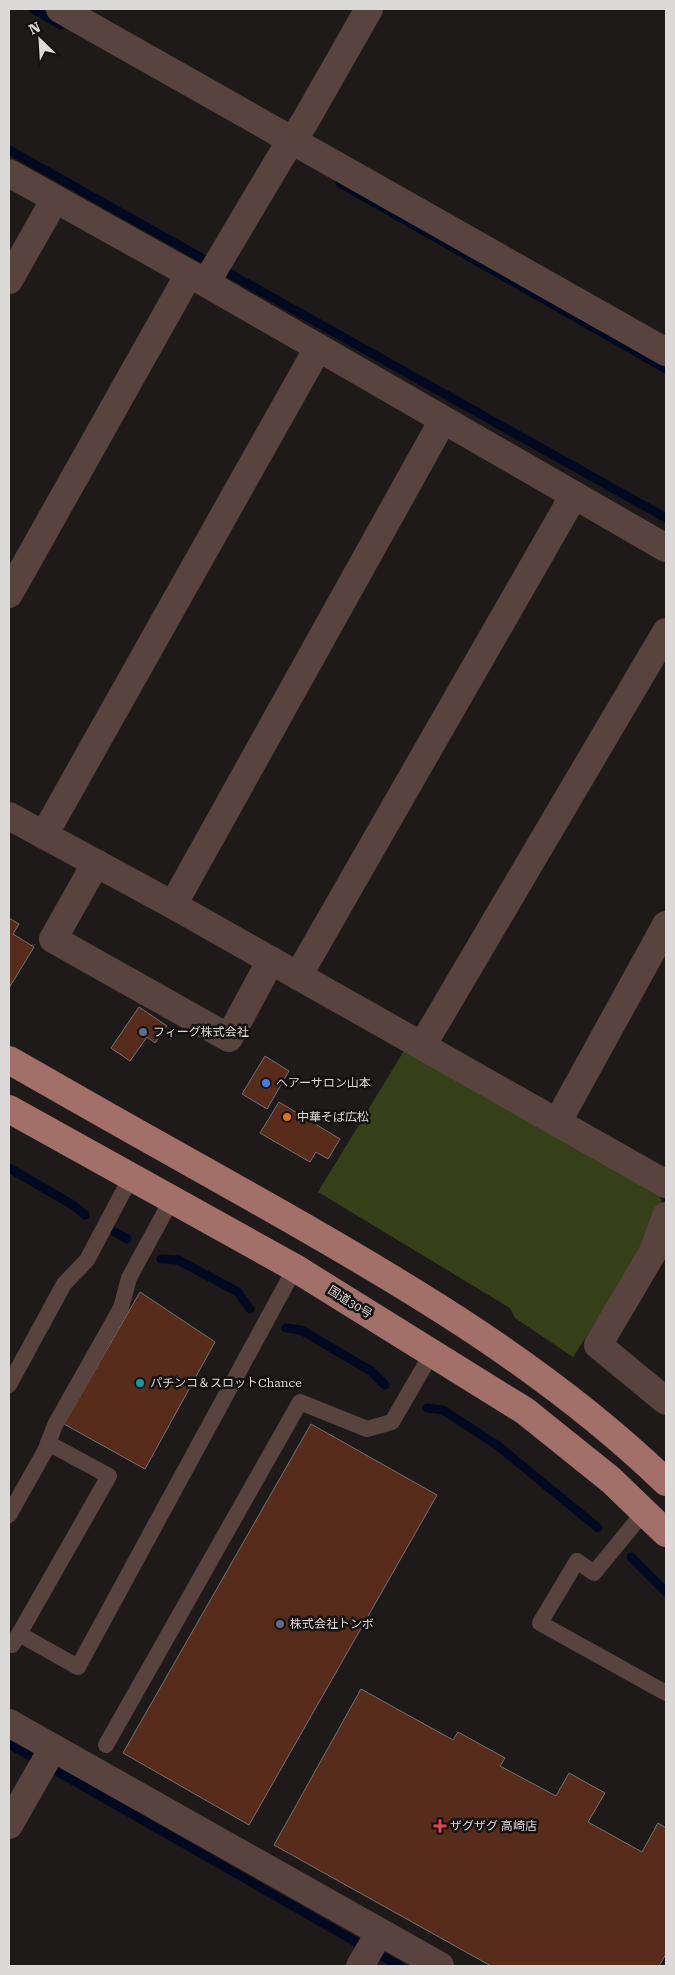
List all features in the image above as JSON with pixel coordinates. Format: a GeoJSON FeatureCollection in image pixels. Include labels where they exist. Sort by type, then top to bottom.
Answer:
{"type":"FeatureCollection","features":[{"type":"Feature","properties":{"kind":"highway"},"geometry":{"type":"LineString","coordinates":[[9,1060],[332,1243],[445,1311],[549,1382],[637,1454],[666,1482]]}},
{"type":"Feature","properties":{"kind":"highway","name":"国道30号"},"geometry":{"type":"LineString","coordinates":[[9,1109],[295,1268],[525,1412],[611,1480],[666,1533]]}},
{"type":"Feature","properties":{"kind":"street"},"geometry":{"type":"LineString","coordinates":[[60,9],[287,147],[666,352]]}},
{"type":"Feature","properties":{"kind":"street"},"geometry":{"type":"LineString","coordinates":[[9,594],[207,271],[304,123],[369,9]]}},
{"type":"Feature","properties":{"kind":"street"},"geometry":{"type":"LineString","coordinates":[[9,173],[54,199],[207,271],[318,348],[666,548]]}},
{"type":"Feature","properties":{"kind":"street"},"geometry":{"type":"LineString","coordinates":[[9,280],[54,199]]}},
{"type":"Feature","properties":{"kind":"street"},"geometry":{"type":"LineString","coordinates":[[44,835],[318,348]]}},
{"type":"Feature","properties":{"kind":"street"},"geometry":{"type":"LineString","coordinates":[[173,905],[444,420]]}},
{"type":"Feature","properties":{"kind":"street"},"geometry":{"type":"LineString","coordinates":[[298,976],[574,495]]}},
{"type":"Feature","properties":{"kind":"street"},"geometry":{"type":"LineString","coordinates":[[422,1046],[666,632]]}},
{"type":"Feature","properties":{"kind":"street"},"geometry":{"type":"LineString","coordinates":[[9,816],[173,905],[666,1184]]}},
{"type":"Feature","properties":{"kind":"street"},"geometry":{"type":"LineString","coordinates":[[96,862],[53,938],[220,1033],[229,1038],[271,960]]}},
{"type":"Feature","properties":{"kind":"street"},"geometry":{"type":"LineString","coordinates":[[557,1122],[666,925]]}},
{"type":"Feature","properties":{"kind":"street"},"geometry":{"type":"LineString","coordinates":[[666,1216],[660,1255],[598,1345],[666,1401]]}},
{"type":"Feature","properties":{"kind":"street"},"geometry":{"type":"LineString","coordinates":[[9,1723],[47,1759],[380,1932],[440,1966]]}},
{"type":"Feature","properties":{"kind":"street"},"geometry":{"type":"LineString","coordinates":[[9,1825],[47,1759]]}},
{"type":"Feature","properties":{"kind":"street"},"geometry":{"type":"LineString","coordinates":[[360,1966],[380,1932]]}},
{"type":"Feature","properties":{"kind":"lane"},"geometry":{"type":"LineString","coordinates":[[9,1385],[64,1284],[87,1260],[132,1177]]}},
{"type":"Feature","properties":{"kind":"lane"},"geometry":{"type":"LineString","coordinates":[[9,1515],[48,1443],[55,1425],[121,1308],[129,1278],[172,1199]]}},
{"type":"Feature","properties":{"kind":"lane"},"geometry":{"type":"LineString","coordinates":[[48,1443],[109,1476],[14,1639],[78,1667],[295,1268]]}},
{"type":"Feature","properties":{"kind":"lane"},"geometry":{"type":"LineString","coordinates":[[106,1745],[300,1402],[367,1429],[392,1422],[432,1353]]}},
{"type":"Feature","properties":{"kind":"lane"},"geometry":{"type":"LineString","coordinates":[[644,1512],[594,1573],[576,1561],[540,1623],[666,1693]]}},
{"type":"Feature","properties":{"kind":"green space"},"geometry":{"type":"Polygon","coordinates":[[[405,1049],[659,1194],[663,1206],[632,1266],[573,1357],[515,1318],[510,1308],[318,1192],[405,1049]]]}},
{"type":"Feature","properties":{"kind":"building"},"geometry":{"type":"Polygon","coordinates":[[[9,918],[19,924],[13,934],[34,947],[9,988],[9,918]]]}},
{"type":"Feature","properties":{"kind":"building","name":"フィーグ株式会社"},"geometry":{"type":"Polygon","coordinates":[[[139,1007],[167,1026],[155,1043],[147,1037],[130,1061],[111,1048],[139,1007]]]}},
{"type":"Feature","properties":{"kind":"building","name":"ヘアーサロン山本"},"geometry":{"type":"Polygon","coordinates":[[[265,1056],[289,1071],[267,1109],[242,1094],[265,1056]]]}},
{"type":"Feature","properties":{"kind":"building","name":"中華そば広松"},"geometry":{"type":"Polygon","coordinates":[[[279,1102],[340,1139],[328,1159],[316,1152],[310,1162],[260,1133],[279,1102]]]}},
{"type":"Feature","properties":{"kind":"building","name":"パチンコ＆スロットChance"},"geometry":{"type":"Polygon","coordinates":[[[140,1292],[215,1342],[145,1469],[64,1424],[140,1292]]]}},
{"type":"Feature","properties":{"kind":"building","name":"株式会社トンボ"},"geometry":{"type":"Polygon","coordinates":[[[311,1424],[437,1495],[249,1825],[123,1753],[311,1424]]]}},
{"type":"Feature","properties":{"kind":"building","name":"ザグザグ 高崎店"},"geometry":{"type":"Polygon","coordinates":[[[361,1689],[453,1740],[458,1732],[505,1758],[500,1766],[556,1796],[569,1773],[605,1793],[588,1822],[642,1852],[658,1823],[666,1828],[666,1954],[659,1966],[491,1966],[274,1845],[361,1689]]]}},
{"type":"Feature","properties":{"kind":"waterway"},"geometry":{"type":"LineString","coordinates":[[33,9],[61,25]]}},
{"type":"Feature","properties":{"kind":"waterway"},"geometry":{"type":"LineString","coordinates":[[9,150],[666,518]]}},
{"type":"Feature","properties":{"kind":"waterway"},"geometry":{"type":"LineString","coordinates":[[340,183],[666,369]]}},
{"type":"Feature","properties":{"kind":"waterway"},"geometry":{"type":"LineString","coordinates":[[9,1168],[73,1205],[85,1215]]}},
{"type":"Feature","properties":{"kind":"waterway"},"geometry":{"type":"LineString","coordinates":[[115,1232],[127,1239]]}},
{"type":"Feature","properties":{"kind":"waterway"},"geometry":{"type":"LineString","coordinates":[[161,1259],[178,1260],[238,1292],[250,1309]]}},
{"type":"Feature","properties":{"kind":"waterway"},"geometry":{"type":"LineString","coordinates":[[286,1328],[301,1330],[371,1371],[385,1385]]}},
{"type":"Feature","properties":{"kind":"waterway"},"geometry":{"type":"LineString","coordinates":[[427,1408],[443,1410],[497,1445],[598,1528]]}},
{"type":"Feature","properties":{"kind":"waterway"},"geometry":{"type":"LineString","coordinates":[[631,1557],[666,1592]]}},
{"type":"Feature","properties":{"kind":"waterway"},"geometry":{"type":"LineString","coordinates":[[9,1744],[356,1942]]}},
{"type":"Feature","properties":{"kind":"waterway"},"geometry":{"type":"LineString","coordinates":[[382,1956],[400,1966]]}},
{"type":"Feature","properties":{"kind":"place","name":"フィーグ株式会社"},"geometry":{"type":"Point","coordinates":[143,1032]}},
{"type":"Feature","properties":{"kind":"place","name":"ヘアーサロン山本"},"geometry":{"type":"Point","coordinates":[266,1083]}},
{"type":"Feature","properties":{"kind":"place","name":"中華そば広松"},"geometry":{"type":"Point","coordinates":[287,1117]}},
{"type":"Feature","properties":{"kind":"place","name":"パチンコ＆スロットChance"},"geometry":{"type":"Point","coordinates":[140,1383]}},
{"type":"Feature","properties":{"kind":"place","name":"株式会社トンボ"},"geometry":{"type":"Point","coordinates":[280,1624]}},
{"type":"Feature","properties":{"kind":"place","name":"ザグザグ 高崎店"},"geometry":{"type":"Point","coordinates":[440,1826]}}]}
